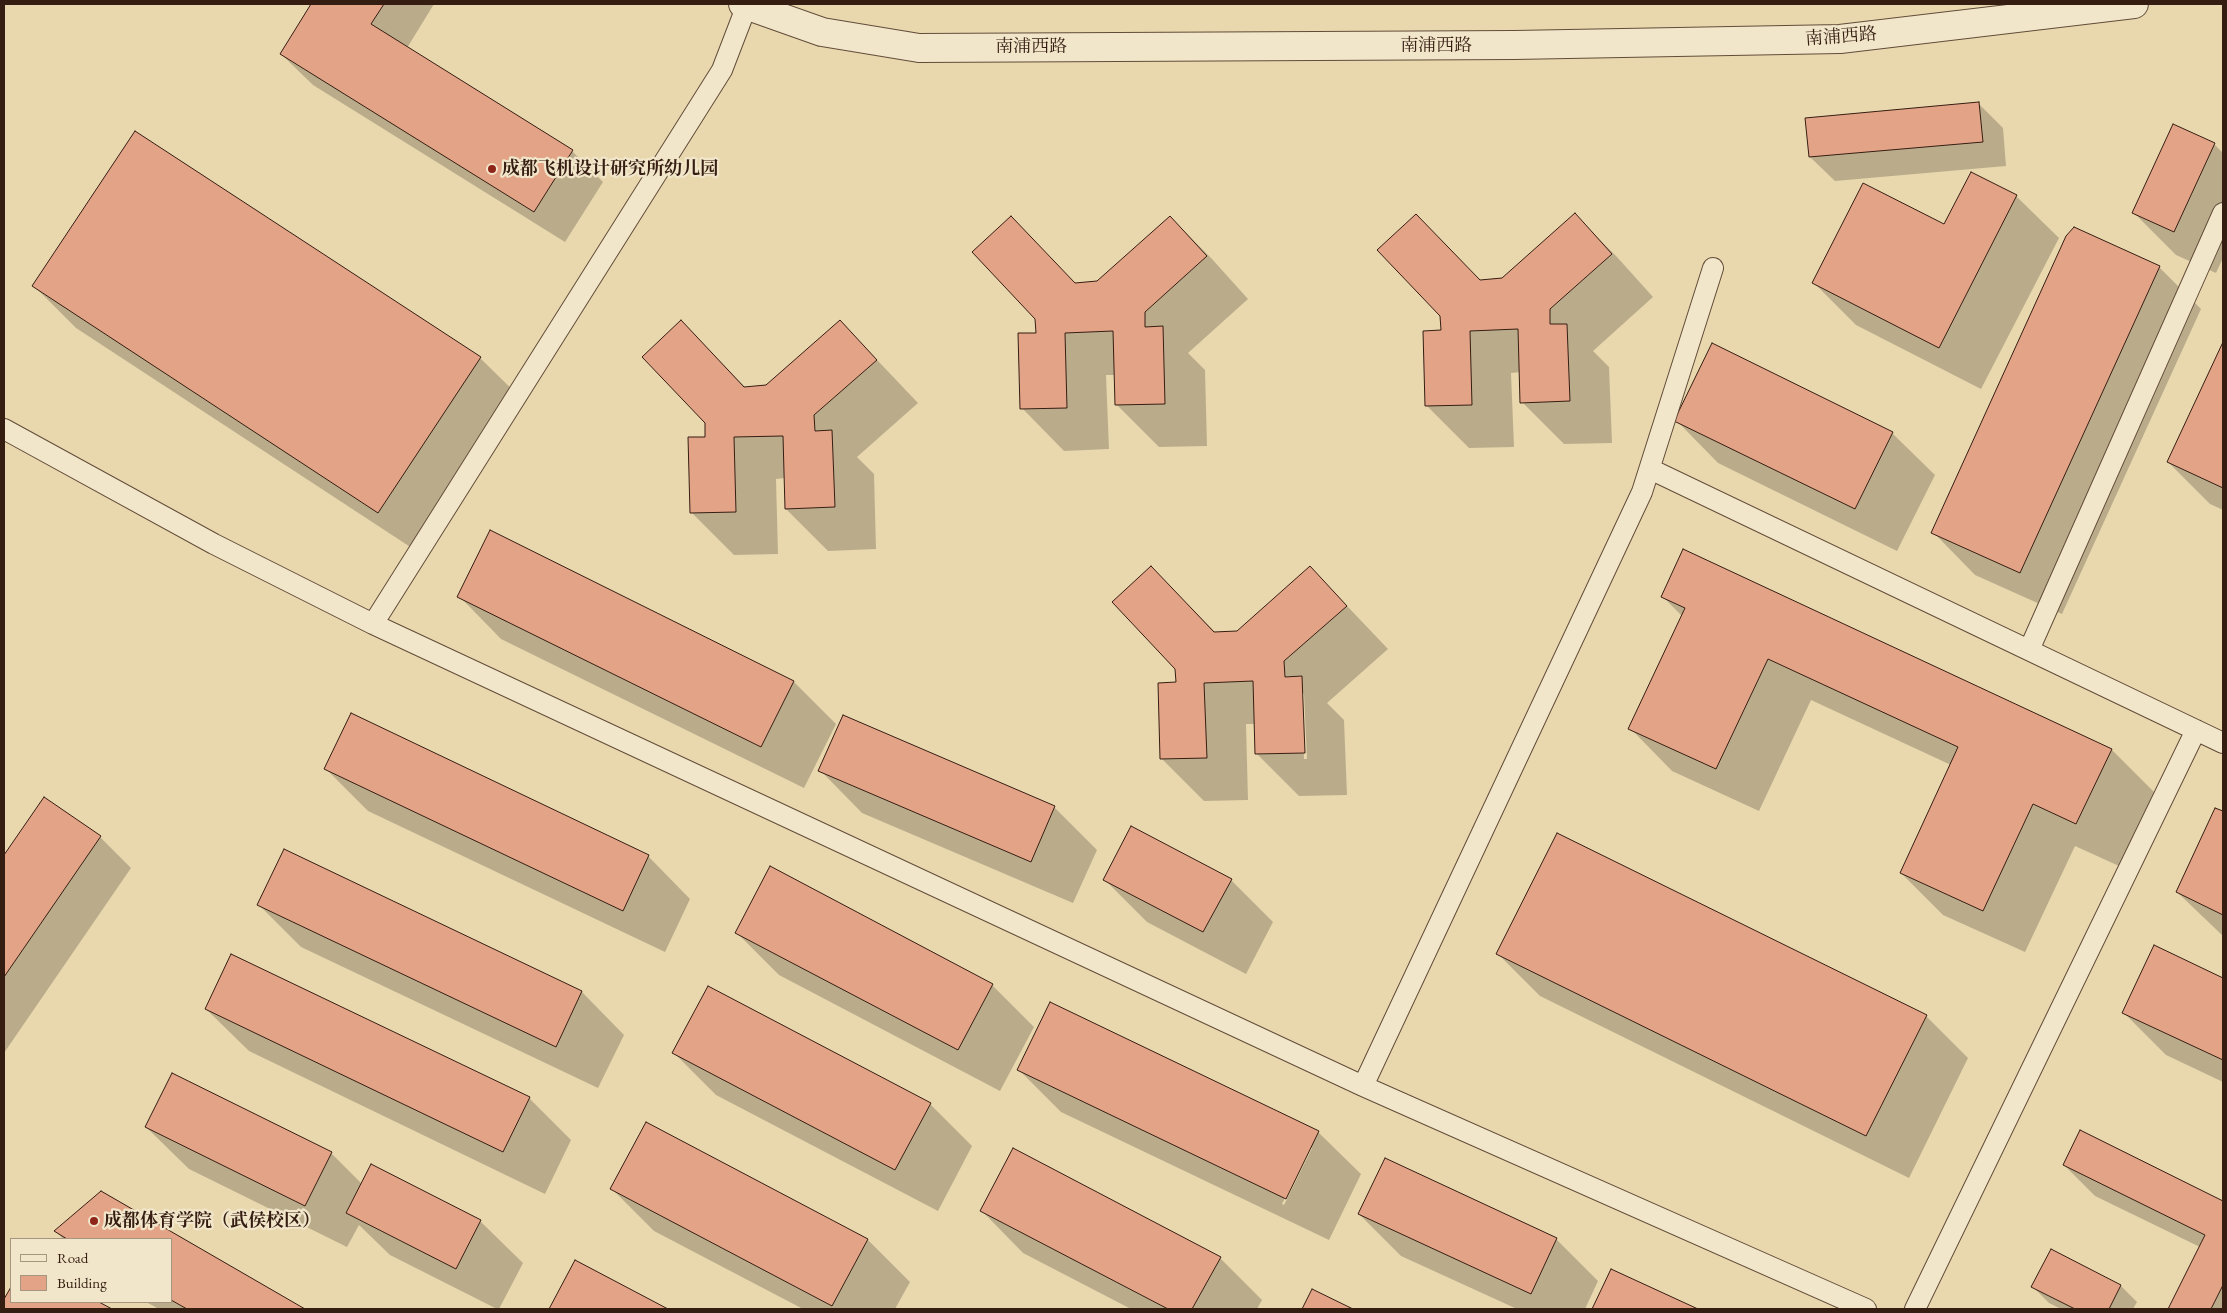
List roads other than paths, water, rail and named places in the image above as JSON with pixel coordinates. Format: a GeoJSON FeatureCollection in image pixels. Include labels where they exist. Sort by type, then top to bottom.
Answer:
{"type":"FeatureCollection","features":[{"type":"Feature","properties":{"kind":"street","name":"南浦西路"},"geometry":{"type":"LineString","coordinates":[[745,4],[822,32],[919,48],[1514,45],[1840,39],[2134,4]]}},
{"type":"Feature","properties":{"kind":"lane"},"geometry":{"type":"LineString","coordinates":[[373,624],[722,70],[745,4]]}},
{"type":"Feature","properties":{"kind":"lane"},"geometry":{"type":"LineString","coordinates":[[2029,650],[2223,213]]}},
{"type":"Feature","properties":{"kind":"lane"},"geometry":{"type":"LineString","coordinates":[[1363,1086],[1642,492],[1714,268]]}},
{"type":"Feature","properties":{"kind":"lane"},"geometry":{"type":"LineString","coordinates":[[4,429],[214,544],[373,624],[1363,1086],[1866,1309]]}},
{"type":"Feature","properties":{"kind":"lane"},"geometry":{"type":"LineString","coordinates":[[1650,469],[2223,743]]}},
{"type":"Feature","properties":{"kind":"lane"},"geometry":{"type":"LineString","coordinates":[[1914,1309],[2196,730]]}},
{"type":"Feature","properties":{"kind":"place","name":"成都飞机设计研究所幼儿园"},"geometry":{"type":"Point","coordinates":[492,169]}},
{"type":"Feature","properties":{"kind":"place","name":"成都体育学院（武侯校区）"},"geometry":{"type":"Point","coordinates":[94,1221]}}]}
